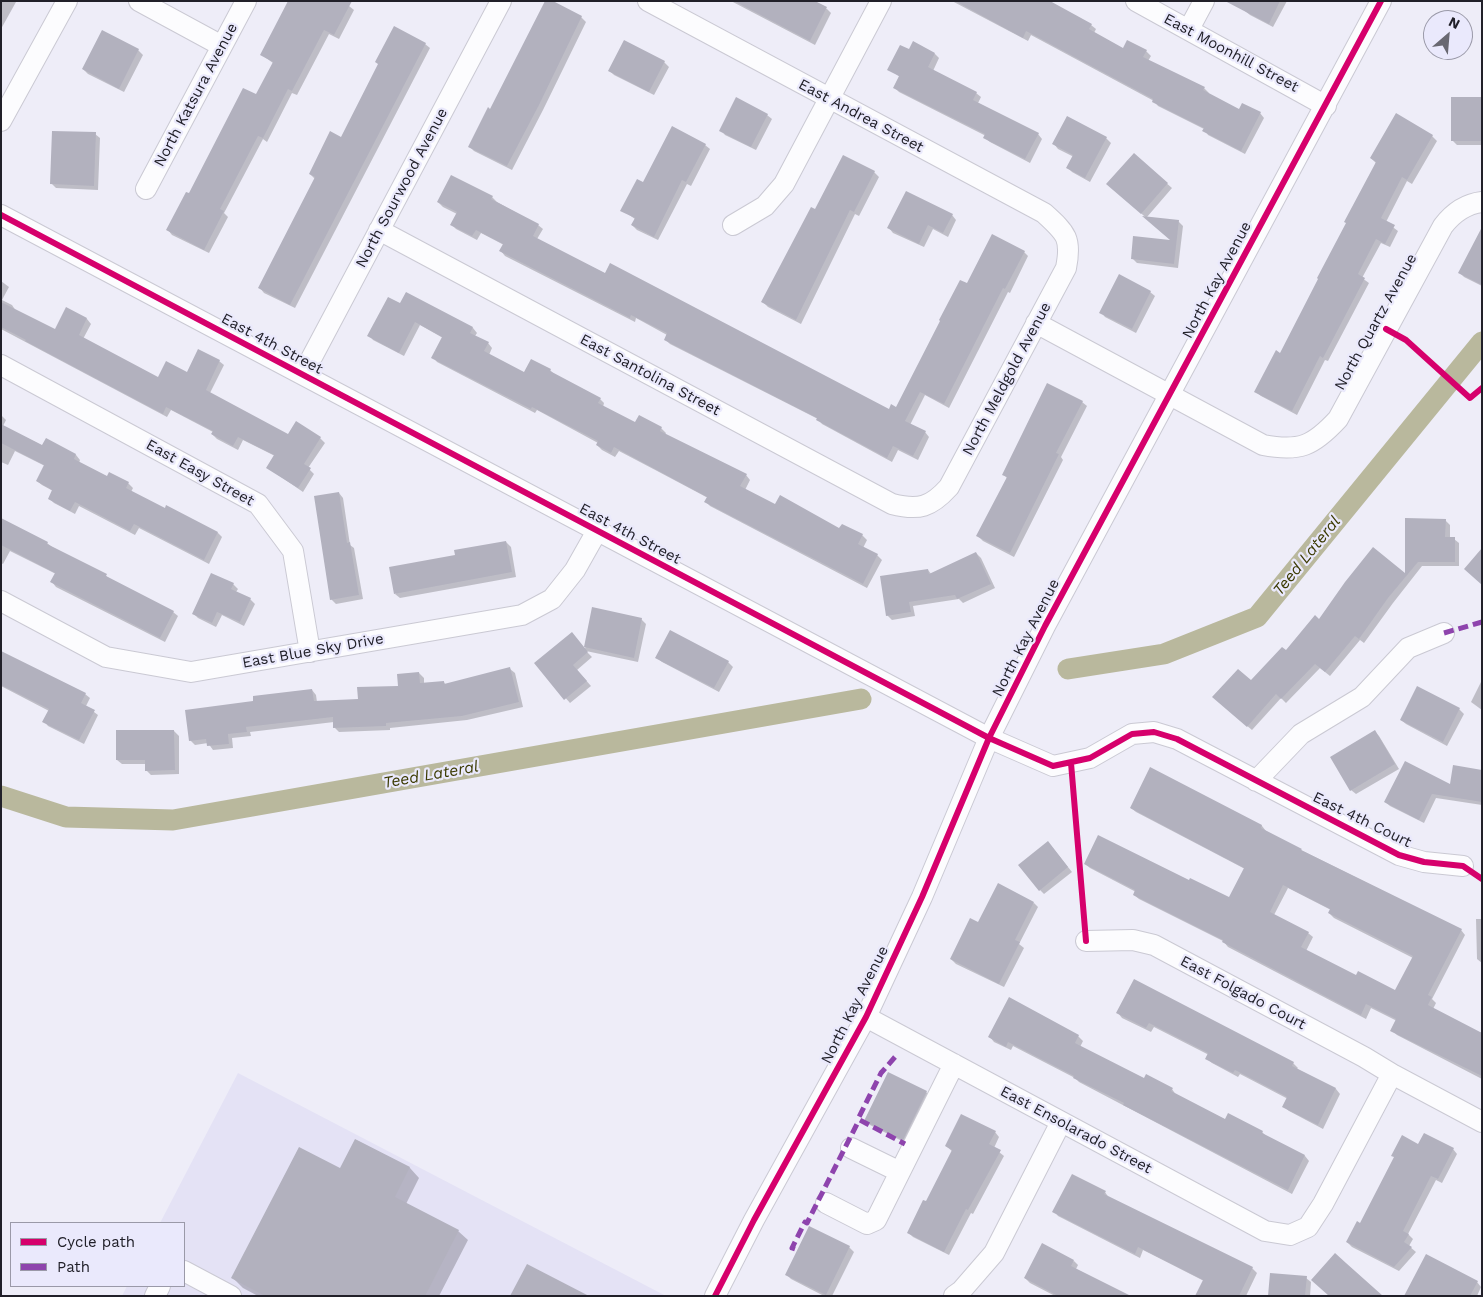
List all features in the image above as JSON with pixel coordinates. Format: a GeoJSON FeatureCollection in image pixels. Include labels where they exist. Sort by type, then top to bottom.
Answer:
{"type":"FeatureCollection","features":[{"type":"Feature","properties":{"kind":"street"},"geometry":{"type":"LineString","coordinates":[[1,121],[67,1]]}},
{"type":"Feature","properties":{"kind":"street"},"geometry":{"type":"LineString","coordinates":[[139,1],[222,46]]}},
{"type":"Feature","properties":{"kind":"street","name":"North Katsura Avenue"},"geometry":{"type":"LineString","coordinates":[[146,189],[246,1]]}},
{"type":"Feature","properties":{"kind":"street","name":"North Sourwood Avenue"},"geometry":{"type":"LineString","coordinates":[[303,374],[501,1]]}},
{"type":"Feature","properties":{"kind":"street","name":"East Andrea Street"},"geometry":{"type":"LineString","coordinates":[[648,1],[1044,213],[1058,225],[1068,239]]}},
{"type":"Feature","properties":{"kind":"street"},"geometry":{"type":"LineString","coordinates":[[733,225],[765,206],[784,184],[881,1]]}},
{"type":"Feature","properties":{"kind":"street","name":"East Moonhill Street"},"geometry":{"type":"LineString","coordinates":[[1136,1],[1326,106]]}},
{"type":"Feature","properties":{"kind":"street"},"geometry":{"type":"LineString","coordinates":[[1189,29],[1204,1]]}},
{"type":"Feature","properties":{"kind":"street","name":"North Kay Avenue"},"geometry":{"type":"LineString","coordinates":[[715,1296],[754,1220],[866,1017],[922,897],[989,738],[1045,626],[1381,1]]}},
{"type":"Feature","properties":{"kind":"street","name":"North Quartz Avenue"},"geometry":{"type":"LineString","coordinates":[[1170,395],[1263,445],[1285,449],[1308,445],[1324,434],[1338,419],[1443,226],[1452,214],[1472,205]]}},
{"type":"Feature","properties":{"kind":"street","name":"East 4th Street"},"geometry":{"type":"LineString","coordinates":[[1,215],[989,738],[1053,766],[1090,758],[1132,734],[1154,732],[1177,739],[1256,781]]}},
{"type":"Feature","properties":{"kind":"street","name":"East Santolina Street"},"geometry":{"type":"LineString","coordinates":[[379,230],[892,504],[907,508],[923,507]]}},
{"type":"Feature","properties":{"kind":"street","name":"North Meldgold Avenue"},"geometry":{"type":"LineString","coordinates":[[923,507],[938,499],[949,487],[1066,268],[1069,254],[1068,239]]}},
{"type":"Feature","properties":{"kind":"street"},"geometry":{"type":"LineString","coordinates":[[1036,323],[1170,395]]}},
{"type":"Feature","properties":{"kind":"street","name":"East Easy Street"},"geometry":{"type":"LineString","coordinates":[[1,366],[258,504],[293,551],[310,652]]}},
{"type":"Feature","properties":{"kind":"street","name":"East Blue Sky Drive"},"geometry":{"type":"LineString","coordinates":[[1,601],[106,657],[191,672],[522,615],[552,599],[575,570],[596,531]]}},
{"type":"Feature","properties":{"kind":"street"},"geometry":{"type":"LineString","coordinates":[[1256,781],[1300,734],[1362,697],[1408,648],[1444,634]]}},
{"type":"Feature","properties":{"kind":"street","name":"East 4th Court"},"geometry":{"type":"LineString","coordinates":[[1256,781],[1399,855],[1424,862],[1463,866]]}},
{"type":"Feature","properties":{"kind":"street","name":"East Folgado Court"},"geometry":{"type":"LineString","coordinates":[[1086,941],[1133,940],[1154,946],[1482,1122]]}},
{"type":"Feature","properties":{"kind":"street","name":"East Ensolarado Street"},"geometry":{"type":"LineString","coordinates":[[866,1017],[1265,1231],[1290,1235],[1308,1227],[1318,1212],[1392,1074]]}},
{"type":"Feature","properties":{"kind":"street"},"geometry":{"type":"LineString","coordinates":[[826,1202],[867,1224],[876,1220],[954,1064]]}},
{"type":"Feature","properties":{"kind":"street"},"geometry":{"type":"LineString","coordinates":[[962,1294],[994,1253],[1061,1122]]}},
{"type":"Feature","properties":{"kind":"street"},"geometry":{"type":"LineString","coordinates":[[851,1148],[900,1172]]}},
{"type":"Feature","properties":{"kind":"street"},"geometry":{"type":"LineString","coordinates":[[185,1272],[231,1296]]}},
{"type":"Feature","properties":{"kind":"shaded area"},"geometry":{"type":"Polygon","coordinates":[[[238,1073],[666,1296],[122,1296],[126,1287],[185,1287],[185,1222],[161,1222],[238,1073]]]}},
{"type":"Feature","properties":{"kind":"building"},"geometry":{"type":"Polygon","coordinates":[[[288,1],[352,1],[334,35],[324,30],[292,91],[288,89],[263,138],[258,136],[220,209],[224,211],[204,250],[166,230],[186,192],[189,193],[243,88],[256,94],[273,62],[260,55],[288,1]]]}},
{"type":"Feature","properties":{"kind":"building"},"geometry":{"type":"Polygon","coordinates":[[[545,1],[553,1],[582,16],[507,166],[468,147],[488,107],[490,109],[545,1]]]}},
{"type":"Feature","properties":{"kind":"building"},"geometry":{"type":"Polygon","coordinates":[[[734,1],[815,1],[827,7],[810,41],[734,1]]]}},
{"type":"Feature","properties":{"kind":"building"},"geometry":{"type":"Polygon","coordinates":[[[955,1],[1050,1],[1092,24],[1089,29],[1123,48],[1127,40],[1147,50],[1143,57],[1205,87],[1203,90],[1239,109],[1242,103],[1261,112],[1241,151],[1202,131],[1204,128],[1152,102],[1153,99],[1026,31],[1023,38],[955,1]]]}},
{"type":"Feature","properties":{"kind":"building"},"geometry":{"type":"Polygon","coordinates":[[[1225,1],[1280,1],[1269,24],[1225,1]]]}},
{"type":"Feature","properties":{"kind":"building"},"geometry":{"type":"Polygon","coordinates":[[[394,26],[426,43],[290,305],[258,288],[315,177],[309,174],[330,131],[341,137],[378,64],[375,62],[394,26]]]}},
{"type":"Feature","properties":{"kind":"building"},"geometry":{"type":"Polygon","coordinates":[[[102,30],[139,49],[119,89],[82,69],[102,30]]]}},
{"type":"Feature","properties":{"kind":"building"},"geometry":{"type":"Polygon","coordinates":[[[624,40],[665,61],[649,92],[608,71],[624,40]]]}},
{"type":"Feature","properties":{"kind":"building"},"geometry":{"type":"Polygon","coordinates":[[[913,41],[935,53],[928,67],[977,92],[973,100],[1039,133],[1025,159],[983,138],[985,134],[893,88],[899,76],[887,70],[900,45],[909,49],[913,41]]]}},
{"type":"Feature","properties":{"kind":"building"},"geometry":{"type":"Polygon","coordinates":[[[736,97],[768,114],[751,147],[719,131],[736,97]]]}},
{"type":"Feature","properties":{"kind":"building"},"geometry":{"type":"Polygon","coordinates":[[[1451,97],[1482,97],[1482,141],[1451,141],[1451,97]]]}},
{"type":"Feature","properties":{"kind":"building"},"geometry":{"type":"Polygon","coordinates":[[[1396,113],[1433,135],[1407,180],[1402,177],[1381,218],[1395,225],[1385,244],[1376,239],[1358,274],[1365,278],[1323,358],[1320,356],[1292,411],[1254,392],[1276,350],[1280,353],[1318,279],[1346,223],[1344,222],[1376,162],[1370,158],[1396,113]]]}},
{"type":"Feature","properties":{"kind":"building"},"geometry":{"type":"Polygon","coordinates":[[[1067,116],[1107,137],[1085,178],[1066,168],[1073,155],[1052,144],[1067,116]]]}},
{"type":"Feature","properties":{"kind":"building"},"geometry":{"type":"Polygon","coordinates":[[[672,126],[706,144],[686,182],[682,180],[654,237],[631,225],[635,218],[620,211],[637,179],[643,182],[672,126]]]}},
{"type":"Feature","properties":{"kind":"building"},"geometry":{"type":"Polygon","coordinates":[[[52,131],[96,132],[94,186],[50,184],[52,131]]]}},
{"type":"Feature","properties":{"kind":"building"},"geometry":{"type":"Polygon","coordinates":[[[1134,153],[1168,183],[1141,214],[1106,184],[1134,153]]]}},
{"type":"Feature","properties":{"kind":"building"},"geometry":{"type":"Polygon","coordinates":[[[843,155],[875,171],[854,212],[850,210],[796,320],[761,302],[811,207],[815,209],[843,155]]]}},
{"type":"Feature","properties":{"kind":"building"},"geometry":{"type":"Polygon","coordinates":[[[451,175],[493,196],[491,199],[539,224],[533,236],[605,273],[610,263],[889,409],[891,404],[896,407],[960,280],[967,283],[992,234],[1025,251],[1005,289],[1003,288],[944,404],[920,392],[905,421],[926,431],[913,456],[893,446],[887,458],[816,420],[817,418],[664,340],[667,333],[631,315],[630,318],[499,251],[503,244],[476,230],[472,236],[450,225],[457,212],[437,202],[451,175]]]}},
{"type":"Feature","properties":{"kind":"building"},"geometry":{"type":"Polygon","coordinates":[[[906,191],[953,214],[943,233],[928,225],[919,244],[887,228],[906,191]]]}},
{"type":"Feature","properties":{"kind":"building"},"geometry":{"type":"Polygon","coordinates":[[[1142,216],[1179,220],[1174,264],[1131,259],[1133,236],[1170,240],[1142,216]]]}},
{"type":"Feature","properties":{"kind":"building"},"geometry":{"type":"Polygon","coordinates":[[[1482,227],[1482,285],[1458,273],[1482,227]]]}},
{"type":"Feature","properties":{"kind":"building"},"geometry":{"type":"Polygon","coordinates":[[[1119,274],[1151,291],[1132,329],[1099,313],[1119,274]]]}},
{"type":"Feature","properties":{"kind":"building"},"geometry":{"type":"Polygon","coordinates":[[[406,292],[473,327],[470,333],[489,342],[484,351],[524,372],[531,359],[601,398],[598,403],[635,422],[639,415],[662,427],[660,431],[747,474],[740,486],[775,504],[780,495],[839,528],[842,524],[863,534],[858,544],[878,554],[863,584],[704,502],[707,497],[614,447],[611,453],[596,445],[598,441],[431,358],[442,337],[415,322],[399,353],[367,336],[388,297],[400,303],[406,292]]]}},
{"type":"Feature","properties":{"kind":"building"},"geometry":{"type":"Polygon","coordinates":[[[1,302],[55,329],[66,307],[87,318],[79,335],[158,377],[166,361],[187,372],[198,349],[220,360],[206,390],[288,434],[296,421],[321,437],[304,464],[311,468],[298,488],[266,468],[274,455],[238,437],[233,446],[211,434],[213,431],[166,407],[163,414],[1,327],[1,302]]]}},
{"type":"Feature","properties":{"kind":"building"},"geometry":{"type":"Polygon","coordinates":[[[1047,383],[1083,401],[1056,453],[1059,454],[1010,553],[976,536],[1007,477],[1002,475],[1047,383]]]}},
{"type":"Feature","properties":{"kind":"building"},"geometry":{"type":"Polygon","coordinates":[[[1,424],[42,445],[46,438],[76,454],[74,459],[107,476],[109,472],[129,482],[126,488],[165,508],[166,505],[218,532],[204,560],[134,524],[130,531],[75,502],[70,511],[48,499],[52,490],[36,481],[44,465],[1,443],[1,424]]]}},
{"type":"Feature","properties":{"kind":"building"},"geometry":{"type":"Polygon","coordinates":[[[339,492],[347,543],[350,542],[359,595],[330,600],[314,496],[339,492]]]}},
{"type":"Feature","properties":{"kind":"building"},"geometry":{"type":"Polygon","coordinates":[[[1,518],[174,611],[160,638],[50,582],[55,573],[1,545],[1,518]]]}},
{"type":"Feature","properties":{"kind":"building"},"geometry":{"type":"Polygon","coordinates":[[[1405,518],[1446,519],[1445,537],[1455,537],[1455,562],[1418,562],[1388,598],[1359,639],[1355,636],[1325,672],[1315,664],[1281,699],[1276,694],[1247,727],[1212,697],[1238,669],[1251,680],[1282,647],[1286,650],[1315,615],[1319,619],[1373,547],[1405,573],[1405,518]]]}},
{"type":"Feature","properties":{"kind":"building"},"geometry":{"type":"Polygon","coordinates":[[[506,541],[512,572],[394,594],[389,567],[455,555],[454,550],[506,541]]]}},
{"type":"Feature","properties":{"kind":"building"},"geometry":{"type":"Polygon","coordinates":[[[1482,548],[1482,585],[1464,569],[1482,548]]]}},
{"type":"Feature","properties":{"kind":"building"},"geometry":{"type":"Polygon","coordinates":[[[976,552],[991,584],[957,599],[955,595],[909,602],[911,612],[886,616],[880,576],[928,569],[929,574],[976,552]]]}},
{"type":"Feature","properties":{"kind":"building"},"geometry":{"type":"Polygon","coordinates":[[[211,573],[234,583],[231,589],[251,598],[240,622],[217,612],[212,623],[192,614],[211,573]]]}},
{"type":"Feature","properties":{"kind":"building"},"geometry":{"type":"Polygon","coordinates":[[[592,607],[642,618],[634,658],[584,647],[592,607]]]}},
{"type":"Feature","properties":{"kind":"building"},"geometry":{"type":"Polygon","coordinates":[[[670,630],[729,661],[714,688],[655,658],[670,630]]]}},
{"type":"Feature","properties":{"kind":"building"},"geometry":{"type":"Polygon","coordinates":[[[572,632],[588,652],[573,665],[587,681],[564,700],[534,663],[572,632]]]}},
{"type":"Feature","properties":{"kind":"building"},"geometry":{"type":"Polygon","coordinates":[[[1,651],[86,693],[81,703],[95,710],[79,740],[42,722],[49,709],[1,685],[1,651]]]}},
{"type":"Feature","properties":{"kind":"building"},"geometry":{"type":"Polygon","coordinates":[[[510,667],[519,702],[462,716],[386,723],[386,726],[333,728],[333,717],[246,727],[247,732],[228,734],[229,744],[207,746],[206,739],[189,741],[185,710],[253,701],[253,696],[312,689],[314,701],[358,699],[357,687],[398,686],[397,674],[419,672],[420,683],[444,681],[444,684],[510,667]]]}},
{"type":"Feature","properties":{"kind":"building"},"geometry":{"type":"Polygon","coordinates":[[[1417,686],[1460,708],[1443,742],[1400,720],[1417,686]]]}},
{"type":"Feature","properties":{"kind":"building"},"geometry":{"type":"Polygon","coordinates":[[[116,730],[174,730],[175,770],[145,771],[145,760],[116,760],[116,730]]]}},
{"type":"Feature","properties":{"kind":"building"},"geometry":{"type":"Polygon","coordinates":[[[1375,730],[1395,764],[1350,791],[1330,757],[1375,730]]]}},
{"type":"Feature","properties":{"kind":"building"},"geometry":{"type":"Polygon","coordinates":[[[1405,761],[1450,784],[1453,765],[1482,770],[1482,802],[1432,794],[1419,820],[1384,802],[1405,761]]]}},
{"type":"Feature","properties":{"kind":"building"},"geometry":{"type":"Polygon","coordinates":[[[1150,767],[1262,825],[1261,828],[1301,850],[1462,929],[1428,995],[1432,997],[1428,1005],[1482,1033],[1482,1076],[1390,1031],[1396,1019],[1366,1004],[1361,1015],[1222,942],[1223,940],[1133,895],[1135,890],[1084,864],[1098,835],[1189,880],[1190,878],[1229,897],[1244,868],[1130,808],[1150,767]],[[1283,885],[1270,912],[1309,932],[1301,947],[1356,975],[1358,971],[1395,990],[1413,956],[1328,913],[1330,909],[1283,885]]]}},
{"type":"Feature","properties":{"kind":"building"},"geometry":{"type":"Polygon","coordinates":[[[1048,841],[1068,867],[1039,891],[1018,865],[1048,841]]]}},
{"type":"Feature","properties":{"kind":"building"},"geometry":{"type":"Polygon","coordinates":[[[998,883],[1034,902],[1015,940],[1020,942],[999,984],[950,959],[970,918],[978,922],[998,883]]]}},
{"type":"Feature","properties":{"kind":"building"},"geometry":{"type":"Polygon","coordinates":[[[1134,979],[1294,1062],[1292,1066],[1336,1088],[1318,1125],[1282,1107],[1287,1097],[1235,1070],[1233,1073],[1205,1059],[1208,1053],[1149,1023],[1146,1028],[1116,1013],[1134,979]]]}},
{"type":"Feature","properties":{"kind":"building"},"geometry":{"type":"Polygon","coordinates":[[[1009,997],[1079,1035],[1075,1043],[1144,1078],[1146,1074],[1173,1088],[1171,1091],[1225,1119],[1228,1113],[1305,1155],[1288,1190],[1123,1105],[1124,1103],[1073,1078],[1074,1076],[1008,1042],[1006,1047],[988,1037],[1009,997]]]}},
{"type":"Feature","properties":{"kind":"building"},"geometry":{"type":"Polygon","coordinates":[[[888,1072],[927,1091],[903,1140],[864,1121],[888,1072]]]}},
{"type":"Feature","properties":{"kind":"building"},"geometry":{"type":"Polygon","coordinates":[[[961,1114],[996,1131],[989,1144],[1001,1150],[968,1210],[966,1209],[944,1252],[907,1233],[923,1200],[926,1201],[952,1150],[945,1146],[961,1114]]]}},
{"type":"Feature","properties":{"kind":"building"},"geometry":{"type":"Polygon","coordinates":[[[1424,1133],[1454,1148],[1438,1179],[1431,1176],[1403,1231],[1409,1234],[1404,1242],[1412,1247],[1394,1267],[1346,1242],[1357,1221],[1360,1223],[1394,1157],[1391,1156],[1402,1135],[1418,1144],[1424,1133]]]}},
{"type":"Feature","properties":{"kind":"building"},"geometry":{"type":"Polygon","coordinates":[[[355,1139],[410,1167],[395,1197],[459,1230],[425,1296],[265,1296],[231,1278],[299,1147],[340,1168],[355,1139]]]}},
{"type":"Feature","properties":{"kind":"building"},"geometry":{"type":"Polygon","coordinates":[[[1072,1174],[1106,1191],[1104,1194],[1253,1267],[1239,1296],[1195,1296],[1203,1280],[1138,1247],[1135,1254],[1052,1212],[1072,1174]]]}},
{"type":"Feature","properties":{"kind":"building"},"geometry":{"type":"Polygon","coordinates":[[[809,1226],[850,1246],[826,1295],[785,1275],[809,1226]]]}},
{"type":"Feature","properties":{"kind":"building"},"geometry":{"type":"Polygon","coordinates":[[[1042,1243],[1074,1260],[1071,1266],[1131,1296],[1058,1296],[1024,1278],[1042,1243]]]}},
{"type":"Feature","properties":{"kind":"building"},"geometry":{"type":"Polygon","coordinates":[[[1335,1253],[1383,1296],[1329,1296],[1311,1280],[1335,1253]]]}},
{"type":"Feature","properties":{"kind":"building"},"geometry":{"type":"Polygon","coordinates":[[[1426,1254],[1478,1281],[1470,1296],[1404,1296],[1426,1254]]]}},
{"type":"Feature","properties":{"kind":"building"},"geometry":{"type":"Polygon","coordinates":[[[527,1264],[589,1296],[510,1296],[527,1264]]]}},
{"type":"Feature","properties":{"kind":"building"},"geometry":{"type":"Polygon","coordinates":[[[1270,1273],[1307,1276],[1305,1296],[1268,1296],[1270,1273]]]}},
{"type":"Feature","properties":{"kind":"waterway","name":"Teed Lateral"},"geometry":{"type":"LineString","coordinates":[[1068,669],[1164,654],[1257,617],[1482,342]]}},
{"type":"Feature","properties":{"kind":"waterway","name":"Teed Lateral"},"geometry":{"type":"LineString","coordinates":[[1,796],[66,817],[173,820],[861,699]]}},
{"type":"Feature","properties":{"kind":"marked path"},"geometry":{"type":"LineString","coordinates":[[1444,633],[1482,622]]}},
{"type":"Feature","properties":{"kind":"marked path"},"geometry":{"type":"LineString","coordinates":[[895,1057],[881,1073],[858,1119],[905,1144]]}},
{"type":"Feature","properties":{"kind":"marked path"},"geometry":{"type":"LineString","coordinates":[[795,1249],[792,1248],[805,1222],[807,1223],[859,1120]]}},
{"type":"Feature","properties":{"kind":"cycle path"},"geometry":{"type":"LineString","coordinates":[[715,1296],[754,1220],[866,1017],[922,897],[989,738],[1045,626],[1381,1]]}},
{"type":"Feature","properties":{"kind":"cycle path"},"geometry":{"type":"LineString","coordinates":[[1,215],[989,738],[1053,766],[1090,758],[1132,734],[1154,732],[1177,739],[1399,855],[1424,862],[1463,866],[1482,879]]}},
{"type":"Feature","properties":{"kind":"cycle path"},"geometry":{"type":"LineString","coordinates":[[1386,329],[1406,340],[1470,398],[1482,388]]}},
{"type":"Feature","properties":{"kind":"cycle path"},"geometry":{"type":"LineString","coordinates":[[1071,763],[1086,941]]}}]}
